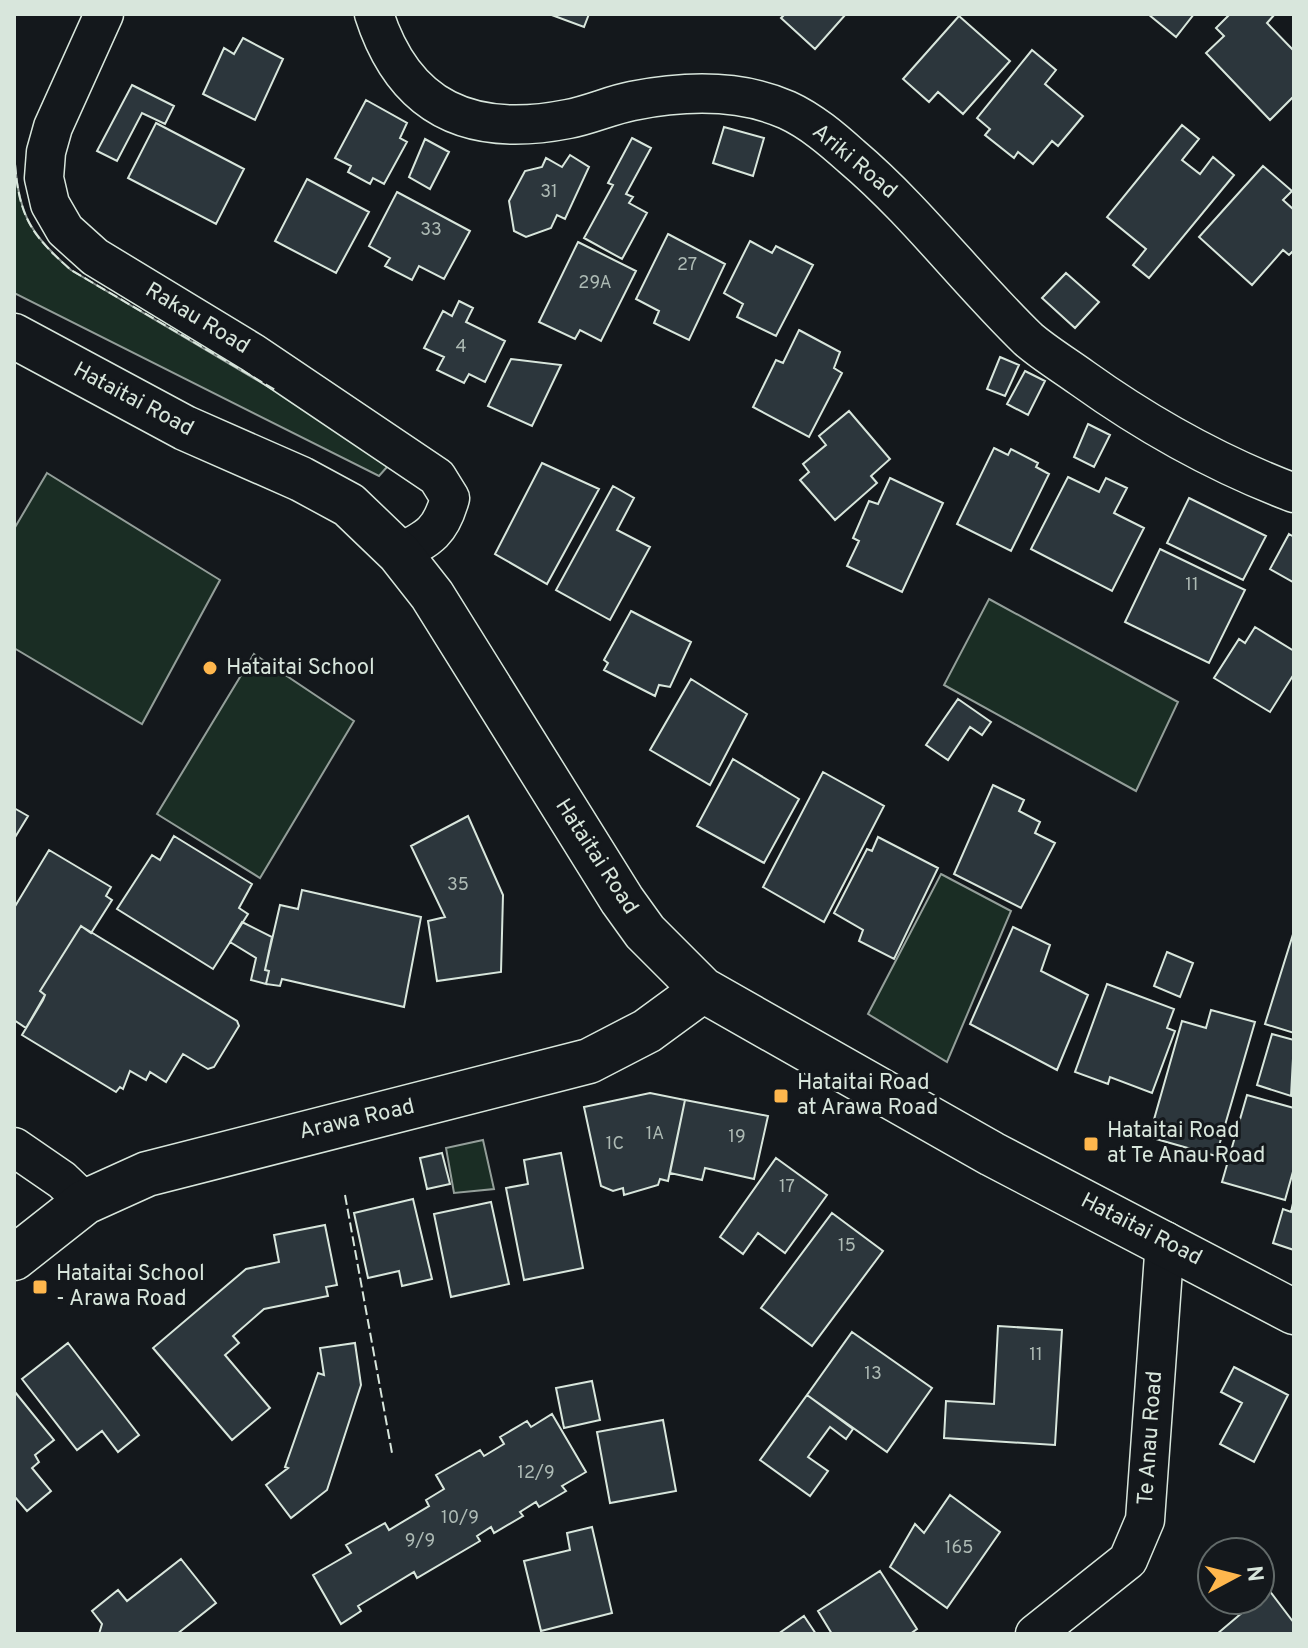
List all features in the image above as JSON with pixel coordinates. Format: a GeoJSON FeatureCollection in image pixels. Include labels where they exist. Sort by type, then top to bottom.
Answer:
{"type":"FeatureCollection","features":[{"type":"Feature","properties":{"kind":"street","name":"Rakau Road"},"geometry":{"type":"LineString","coordinates":[[104,14],[53,127],[44,178],[50,204],[65,230],[95,257],[253,353],[437,477],[450,498],[443,523],[422,542],[399,553]]}},
{"type":"Feature","properties":{"kind":"street","name":"Ariki Road"},"geometry":{"type":"LineString","coordinates":[[374,14],[393,63],[420,92],[449,111],[489,125],[523,125],[569,119],[631,101],[677,95],[727,94],[789,111],[829,137],[884,184],[1030,340],[1142,422],[1233,470],[1294,493]]}},
{"type":"Feature","properties":{"kind":"street","name":"Hataitai Road"},"geometry":{"type":"LineString","coordinates":[[14,336],[185,428],[301,479],[349,505],[399,553],[432,595],[622,900],[645,932],[703,990],[992,1154],[1165,1241],[1278,1303]]}},
{"type":"Feature","properties":{"kind":"street","name":"Arawa Road"},"geometry":{"type":"LineString","coordinates":[[14,1258],[85,1202],[175,1165],[589,1061],[647,1031],[703,990]]}},
{"type":"Feature","properties":{"kind":"street"},"geometry":{"type":"LineString","coordinates":[[14,1147],[62,1180],[85,1202]]}},
{"type":"Feature","properties":{"kind":"street","name":"Te Anau Road"},"geometry":{"type":"LineString","coordinates":[[1035,1634],[1128,1560],[1145,1520],[1165,1241]]}},
{"type":"Feature","properties":{"kind":"green space"},"geometry":{"type":"Polygon","coordinates":[[[15,164],[20,198],[30,224],[46,246],[71,270],[380,453],[387,467],[379,476],[14,293],[15,164]]]}},
{"type":"Feature","properties":{"kind":"green space"},"geometry":{"type":"Polygon","coordinates":[[[47,473],[220,580],[142,724],[14,648],[14,529],[47,473]]]}},
{"type":"Feature","properties":{"kind":"green space"},"geometry":{"type":"Polygon","coordinates":[[[989,599],[1178,702],[1136,791],[944,685],[989,599]]]}},
{"type":"Feature","properties":{"kind":"green space"},"geometry":{"type":"Polygon","coordinates":[[[254,654],[354,721],[260,878],[157,814],[254,654]]]}},
{"type":"Feature","properties":{"kind":"green space"},"geometry":{"type":"Polygon","coordinates":[[[941,874],[1011,911],[947,1062],[868,1014],[941,874]]]}},
{"type":"Feature","properties":{"kind":"green space"},"geometry":{"type":"Polygon","coordinates":[[[483,1140],[494,1189],[454,1193],[446,1148],[483,1140]]]}},
{"type":"Feature","properties":{"kind":"building"},"geometry":{"type":"Polygon","coordinates":[[[549,14],[589,14],[584,27],[549,14]]]}},
{"type":"Feature","properties":{"kind":"building"},"geometry":{"type":"Polygon","coordinates":[[[785,14],[846,14],[815,49],[781,18],[785,14]]]}},
{"type":"Feature","properties":{"kind":"building"},"geometry":{"type":"Polygon","coordinates":[[[1148,14],[1194,14],[1176,37],[1148,14]]]}},
{"type":"Feature","properties":{"kind":"building"},"geometry":{"type":"Polygon","coordinates":[[[1230,14],[1275,14],[1267,23],[1294,51],[1294,96],[1270,120],[1206,53],[1224,36],[1216,28],[1230,14]]]}},
{"type":"Feature","properties":{"kind":"building"},"geometry":{"type":"Polygon","coordinates":[[[959,16],[1010,61],[963,114],[938,92],[929,102],[903,79],[959,16]]]}},
{"type":"Feature","properties":{"kind":"building"},"geometry":{"type":"Polygon","coordinates":[[[243,38],[283,59],[255,120],[203,94],[224,48],[234,54],[243,38]]]}},
{"type":"Feature","properties":{"kind":"building"},"geometry":{"type":"Polygon","coordinates":[[[1032,50],[1056,70],[1045,84],[1083,116],[1058,146],[1052,141],[1033,164],[1018,152],[1014,158],[985,135],[990,129],[977,118],[1032,50]]]}},
{"type":"Feature","properties":{"kind":"building"},"geometry":{"type":"Polygon","coordinates":[[[132,85],[174,106],[165,124],[142,113],[117,161],[97,151],[132,85]]]}},
{"type":"Feature","properties":{"kind":"building"},"geometry":{"type":"Polygon","coordinates":[[[366,100],[407,123],[400,138],[407,142],[384,184],[373,178],[370,184],[348,172],[351,166],[335,158],[366,100]]]}},
{"type":"Feature","properties":{"kind":"building"},"geometry":{"type":"Polygon","coordinates":[[[156,123],[244,169],[216,224],[128,178],[156,123]]]}},
{"type":"Feature","properties":{"kind":"building"},"geometry":{"type":"Polygon","coordinates":[[[1182,125],[1199,139],[1182,160],[1200,174],[1213,157],[1234,175],[1149,278],[1133,265],[1146,249],[1107,217],[1182,125]]]}},
{"type":"Feature","properties":{"kind":"building"},"geometry":{"type":"Polygon","coordinates":[[[724,127],[764,138],[753,176],[713,163],[724,127]]]}},
{"type":"Feature","properties":{"kind":"building"},"geometry":{"type":"Polygon","coordinates":[[[632,138],[651,148],[626,194],[633,197],[629,203],[647,213],[622,259],[584,238],[613,185],[608,183],[632,138]]]}},
{"type":"Feature","properties":{"kind":"building"},"geometry":{"type":"Polygon","coordinates":[[[425,139],[449,152],[430,189],[409,177],[425,139]]]}},
{"type":"Feature","properties":{"kind":"building"},"geometry":{"type":"Polygon","coordinates":[[[570,155],[589,167],[565,219],[557,215],[551,228],[526,237],[514,231],[509,201],[525,171],[542,167],[546,158],[562,167],[570,155]]]}},
{"type":"Feature","properties":{"kind":"building"},"geometry":{"type":"Polygon","coordinates":[[[1263,166],[1292,191],[1283,200],[1294,210],[1294,250],[1289,255],[1283,250],[1252,285],[1199,237],[1263,166]]]}},
{"type":"Feature","properties":{"kind":"building"},"geometry":{"type":"Polygon","coordinates":[[[307,179],[369,212],[336,273],[275,241],[307,179]]]}},
{"type":"Feature","properties":{"kind":"building"},"geometry":{"type":"Polygon","coordinates":[[[397,192],[470,231],[444,279],[419,266],[412,280],[385,266],[390,258],[369,246],[397,192]]]}},
{"type":"Feature","properties":{"kind":"building"},"geometry":{"type":"Polygon","coordinates":[[[668,234],[725,264],[689,340],[654,323],[659,311],[636,299],[668,234]]]}},
{"type":"Feature","properties":{"kind":"building"},"geometry":{"type":"Polygon","coordinates":[[[750,241],[772,253],[776,246],[813,265],[776,336],[737,317],[743,304],[724,293],[750,241]]]}},
{"type":"Feature","properties":{"kind":"building"},"geometry":{"type":"Polygon","coordinates":[[[578,242],[636,271],[601,341],[580,330],[575,339],[539,322],[578,242]]]}},
{"type":"Feature","properties":{"kind":"building"},"geometry":{"type":"Polygon","coordinates":[[[1066,273],[1099,302],[1075,328],[1042,298],[1066,273]]]}},
{"type":"Feature","properties":{"kind":"building"},"geometry":{"type":"Polygon","coordinates":[[[459,301],[473,308],[466,322],[505,341],[485,382],[469,374],[464,383],[437,370],[444,357],[424,348],[443,311],[452,316],[459,301]]]}},
{"type":"Feature","properties":{"kind":"building"},"geometry":{"type":"Polygon","coordinates":[[[799,330],[840,352],[834,368],[842,373],[809,437],[753,407],[776,360],[783,363],[799,330]]]}},
{"type":"Feature","properties":{"kind":"building"},"geometry":{"type":"Polygon","coordinates":[[[1000,357],[1019,365],[1005,396],[987,389],[1000,357]]]}},
{"type":"Feature","properties":{"kind":"building"},"geometry":{"type":"Polygon","coordinates":[[[511,359],[561,365],[532,426],[488,406],[511,359]]]}},
{"type":"Feature","properties":{"kind":"building"},"geometry":{"type":"Polygon","coordinates":[[[1025,371],[1045,381],[1028,415],[1007,404],[1025,371]]]}},
{"type":"Feature","properties":{"kind":"building"},"geometry":{"type":"Polygon","coordinates":[[[849,411],[890,459],[871,476],[877,483],[835,520],[800,480],[809,472],[803,464],[826,445],[819,436],[849,411]]]}},
{"type":"Feature","properties":{"kind":"building"},"geometry":{"type":"Polygon","coordinates":[[[1088,424],[1110,435],[1094,467],[1074,457],[1088,424]]]}},
{"type":"Feature","properties":{"kind":"building"},"geometry":{"type":"Polygon","coordinates":[[[994,448],[1008,455],[1011,449],[1038,463],[1036,467],[1049,474],[1011,551],[957,524],[994,448]]]}},
{"type":"Feature","properties":{"kind":"building"},"geometry":{"type":"Polygon","coordinates":[[[542,463],[599,489],[547,584],[495,554],[542,463]]]}},
{"type":"Feature","properties":{"kind":"building"},"geometry":{"type":"Polygon","coordinates":[[[1068,477],[1099,492],[1106,478],[1127,488],[1114,513],[1144,528],[1112,591],[1031,549],[1068,477]]]}},
{"type":"Feature","properties":{"kind":"building"},"geometry":{"type":"Polygon","coordinates":[[[890,478],[943,503],[902,592],[847,566],[859,541],[853,538],[869,501],[878,504],[890,478]]]}},
{"type":"Feature","properties":{"kind":"building"},"geometry":{"type":"Polygon","coordinates":[[[613,486],[634,498],[617,530],[650,547],[610,620],[556,590],[613,486]]]}},
{"type":"Feature","properties":{"kind":"building"},"geometry":{"type":"Polygon","coordinates":[[[1189,498],[1266,536],[1243,580],[1167,543],[1189,498]]]}},
{"type":"Feature","properties":{"kind":"building"},"geometry":{"type":"Polygon","coordinates":[[[1289,534],[1294,537],[1293,582],[1270,569],[1289,534]]]}},
{"type":"Feature","properties":{"kind":"building"},"geometry":{"type":"Polygon","coordinates":[[[1160,549],[1245,590],[1209,663],[1125,622],[1160,549]]]}},
{"type":"Feature","properties":{"kind":"building"},"geometry":{"type":"Polygon","coordinates":[[[631,611],[691,642],[670,687],[659,685],[655,696],[604,670],[608,663],[604,660],[631,611]]]}},
{"type":"Feature","properties":{"kind":"building"},"geometry":{"type":"Polygon","coordinates":[[[1255,627],[1294,651],[1294,674],[1270,712],[1214,678],[1239,639],[1245,643],[1255,627]]]}},
{"type":"Feature","properties":{"kind":"building"},"geometry":{"type":"Polygon","coordinates":[[[691,679],[747,714],[710,785],[650,750],[691,679]]]}},
{"type":"Feature","properties":{"kind":"building"},"geometry":{"type":"Polygon","coordinates":[[[958,699],[991,722],[982,735],[970,727],[948,760],[926,745],[958,699]]]}},
{"type":"Feature","properties":{"kind":"building"},"geometry":{"type":"Polygon","coordinates":[[[733,759],[799,799],[764,863],[697,826],[733,759]]]}},
{"type":"Feature","properties":{"kind":"building"},"geometry":{"type":"Polygon","coordinates":[[[823,772],[884,806],[824,922],[763,887],[823,772]]]}},
{"type":"Feature","properties":{"kind":"building"},"geometry":{"type":"Polygon","coordinates":[[[993,785],[1024,800],[1019,811],[1040,822],[1035,833],[1055,843],[1021,908],[954,874],[993,785]]]}},
{"type":"Feature","properties":{"kind":"building"},"geometry":{"type":"Polygon","coordinates":[[[14,808],[28,816],[14,839],[14,808]]]}},
{"type":"Feature","properties":{"kind":"building"},"geometry":{"type":"Polygon","coordinates":[[[468,816],[503,895],[501,972],[437,981],[428,921],[445,917],[411,846],[468,816]]]}},
{"type":"Feature","properties":{"kind":"building"},"geometry":{"type":"Polygon","coordinates":[[[174,836],[252,884],[239,908],[248,914],[213,969],[117,909],[152,855],[160,860],[174,836]]]}},
{"type":"Feature","properties":{"kind":"building"},"geometry":{"type":"Polygon","coordinates":[[[878,837],[938,868],[894,959],[859,941],[863,930],[834,913],[867,849],[872,851],[878,837]]]}},
{"type":"Feature","properties":{"kind":"building"},"geometry":{"type":"Polygon","coordinates":[[[49,850],[111,887],[106,896],[112,900],[91,933],[81,926],[40,991],[45,995],[26,1028],[14,1020],[14,908],[49,850]]]}},
{"type":"Feature","properties":{"kind":"building"},"geometry":{"type":"Polygon","coordinates":[[[302,890],[421,917],[404,1007],[282,979],[280,986],[266,984],[269,971],[265,970],[280,905],[298,909],[302,890]]]}},
{"type":"Feature","properties":{"kind":"building"},"geometry":{"type":"Polygon","coordinates":[[[242,922],[272,937],[265,970],[269,971],[266,984],[251,980],[256,958],[230,942],[242,922]]]}},
{"type":"Feature","properties":{"kind":"building"},"geometry":{"type":"Polygon","coordinates":[[[81,926],[237,1021],[239,1026],[214,1067],[208,1069],[183,1054],[166,1082],[150,1072],[146,1080],[130,1071],[123,1089],[120,1087],[116,1092],[22,1035],[43,1000],[45,995],[40,991],[81,926]]]}},
{"type":"Feature","properties":{"kind":"building"},"geometry":{"type":"Polygon","coordinates":[[[1013,927],[1050,945],[1041,971],[1088,995],[1057,1070],[970,1024],[1013,927]]]}},
{"type":"Feature","properties":{"kind":"building"},"geometry":{"type":"Polygon","coordinates":[[[1294,931],[1294,1033],[1265,1024],[1294,931]]]}},
{"type":"Feature","properties":{"kind":"building"},"geometry":{"type":"Polygon","coordinates":[[[1167,952],[1193,963],[1180,997],[1154,986],[1167,952]]]}},
{"type":"Feature","properties":{"kind":"building"},"geometry":{"type":"Polygon","coordinates":[[[1107,984],[1174,1009],[1167,1028],[1175,1031],[1152,1093],[1110,1077],[1108,1084],[1075,1072],[1107,984]]]}},
{"type":"Feature","properties":{"kind":"building"},"geometry":{"type":"Polygon","coordinates":[[[1211,1010],[1255,1022],[1216,1156],[1149,1137],[1182,1021],[1206,1028],[1211,1010]]]}},
{"type":"Feature","properties":{"kind":"building"},"geometry":{"type":"Polygon","coordinates":[[[1272,1034],[1294,1040],[1291,1096],[1257,1085],[1272,1034]]]}},
{"type":"Feature","properties":{"kind":"building"},"geometry":{"type":"Polygon","coordinates":[[[650,1093],[685,1100],[668,1181],[660,1179],[658,1185],[624,1195],[623,1188],[613,1191],[601,1186],[584,1107],[650,1093]]]}},
{"type":"Feature","properties":{"kind":"building"},"geometry":{"type":"Polygon","coordinates":[[[1247,1095],[1294,1108],[1294,1168],[1285,1200],[1222,1182],[1247,1095]]]}},
{"type":"Feature","properties":{"kind":"building"},"geometry":{"type":"Polygon","coordinates":[[[685,1100],[768,1116],[754,1179],[705,1168],[702,1180],[670,1173],[685,1100]]]}},
{"type":"Feature","properties":{"kind":"building"},"geometry":{"type":"Polygon","coordinates":[[[442,1153],[450,1184],[427,1189],[420,1158],[442,1153]]]}},
{"type":"Feature","properties":{"kind":"building"},"geometry":{"type":"Polygon","coordinates":[[[561,1153],[583,1268],[524,1280],[506,1188],[528,1184],[524,1160],[561,1153]]]}},
{"type":"Feature","properties":{"kind":"building"},"geometry":{"type":"Polygon","coordinates":[[[776,1158],[827,1195],[785,1253],[758,1233],[743,1254],[720,1237],[776,1158]]]}},
{"type":"Feature","properties":{"kind":"building"},"geometry":{"type":"Polygon","coordinates":[[[413,1199],[432,1279],[402,1286],[399,1271],[368,1278],[354,1213],[413,1199]]]}},
{"type":"Feature","properties":{"kind":"building"},"geometry":{"type":"Polygon","coordinates":[[[1294,1199],[1294,1250],[1273,1243],[1283,1209],[1291,1212],[1294,1199]]]}},
{"type":"Feature","properties":{"kind":"building"},"geometry":{"type":"Polygon","coordinates":[[[491,1202],[509,1284],[451,1297],[434,1214],[491,1202]]]}},
{"type":"Feature","properties":{"kind":"building"},"geometry":{"type":"Polygon","coordinates":[[[832,1213],[883,1251],[812,1346],[761,1308],[832,1213]]]}},
{"type":"Feature","properties":{"kind":"building"},"geometry":{"type":"Polygon","coordinates":[[[325,1225],[337,1285],[326,1287],[328,1296],[264,1309],[233,1336],[239,1343],[225,1355],[270,1408],[232,1440],[153,1348],[246,1269],[279,1262],[274,1235],[325,1225]]]}},
{"type":"Feature","properties":{"kind":"building"},"geometry":{"type":"Polygon","coordinates":[[[998,1326],[1062,1330],[1055,1445],[944,1438],[946,1401],[994,1404],[998,1326]]]}},
{"type":"Feature","properties":{"kind":"building"},"geometry":{"type":"Polygon","coordinates":[[[852,1332],[932,1388],[887,1452],[807,1395],[852,1332]]]}},
{"type":"Feature","properties":{"kind":"building"},"geometry":{"type":"Polygon","coordinates":[[[68,1343],[139,1435],[118,1452],[102,1431],[77,1450],[22,1379],[68,1343]]]}},
{"type":"Feature","properties":{"kind":"building"},"geometry":{"type":"Polygon","coordinates":[[[355,1343],[361,1385],[327,1490],[291,1518],[266,1485],[288,1468],[285,1467],[318,1373],[324,1375],[320,1348],[355,1343]]]}},
{"type":"Feature","properties":{"kind":"building"},"geometry":{"type":"Polygon","coordinates":[[[1234,1367],[1288,1395],[1254,1462],[1220,1444],[1242,1403],[1221,1392],[1234,1367]]]}},
{"type":"Feature","properties":{"kind":"building"},"geometry":{"type":"Polygon","coordinates":[[[592,1381],[600,1420],[564,1428],[556,1388],[592,1381]]]}},
{"type":"Feature","properties":{"kind":"building"},"geometry":{"type":"Polygon","coordinates":[[[15,1392],[54,1440],[35,1455],[39,1462],[32,1468],[51,1491],[27,1511],[14,1496],[15,1392]]]}},
{"type":"Feature","properties":{"kind":"building"},"geometry":{"type":"Polygon","coordinates":[[[807,1395],[853,1429],[846,1439],[830,1427],[808,1457],[828,1471],[810,1496],[760,1460],[807,1395]]]}},
{"type":"Feature","properties":{"kind":"building"},"geometry":{"type":"Polygon","coordinates":[[[552,1414],[586,1472],[562,1486],[566,1491],[539,1507],[536,1502],[520,1512],[523,1516],[494,1533],[491,1527],[477,1536],[480,1541],[417,1578],[414,1572],[358,1606],[361,1611],[341,1624],[313,1575],[351,1553],[346,1545],[385,1523],[389,1530],[429,1506],[426,1500],[444,1489],[436,1475],[480,1450],[484,1456],[504,1444],[500,1437],[527,1421],[531,1427],[552,1414]]]}},
{"type":"Feature","properties":{"kind":"building"},"geometry":{"type":"Polygon","coordinates":[[[663,1420],[676,1491],[610,1503],[597,1432],[663,1420]]]}},
{"type":"Feature","properties":{"kind":"building"},"geometry":{"type":"Polygon","coordinates":[[[950,1495],[1000,1532],[947,1608],[890,1567],[915,1524],[924,1533],[950,1495]]]}},
{"type":"Feature","properties":{"kind":"building"},"geometry":{"type":"Polygon","coordinates":[[[592,1527],[612,1613],[541,1631],[524,1561],[570,1550],[567,1533],[592,1527]]]}},
{"type":"Feature","properties":{"kind":"building"},"geometry":{"type":"Polygon","coordinates":[[[181,1559],[216,1603],[177,1634],[99,1634],[102,1624],[92,1611],[118,1590],[127,1601],[181,1559]]]}},
{"type":"Feature","properties":{"kind":"building"},"geometry":{"type":"Polygon","coordinates":[[[880,1571],[917,1629],[910,1634],[832,1634],[818,1611],[880,1571]]]}},
{"type":"Feature","properties":{"kind":"building"},"geometry":{"type":"Polygon","coordinates":[[[1276,1599],[1294,1623],[1294,1634],[1217,1634],[1238,1616],[1276,1616],[1276,1599]]]}},
{"type":"Feature","properties":{"kind":"building"},"geometry":{"type":"Polygon","coordinates":[[[804,1616],[816,1634],[778,1634],[804,1616]]]}},
{"type":"Feature","properties":{"kind":"fence"},"geometry":{"type":"LineString","coordinates":[[15,164],[20,198],[30,224],[46,247],[71,270],[277,391]]}},
{"type":"Feature","properties":{"kind":"fence"},"geometry":{"type":"LineString","coordinates":[[345,1195],[392,1453]]}},
{"type":"Feature","properties":{"kind":"place","name":"Hataitai School"},"geometry":{"type":"Point","coordinates":[210,668]}},
{"type":"Feature","properties":{"kind":"place","name":"Hataitai Road at Arawa Road"},"geometry":{"type":"Point","coordinates":[781,1096]}},
{"type":"Feature","properties":{"kind":"place","name":"Hataitai Road at Te Anau Road"},"geometry":{"type":"Point","coordinates":[1091,1144]}},
{"type":"Feature","properties":{"kind":"place","name":"Hataitai School - Arawa Road"},"geometry":{"type":"Point","coordinates":[40,1287]}}]}
